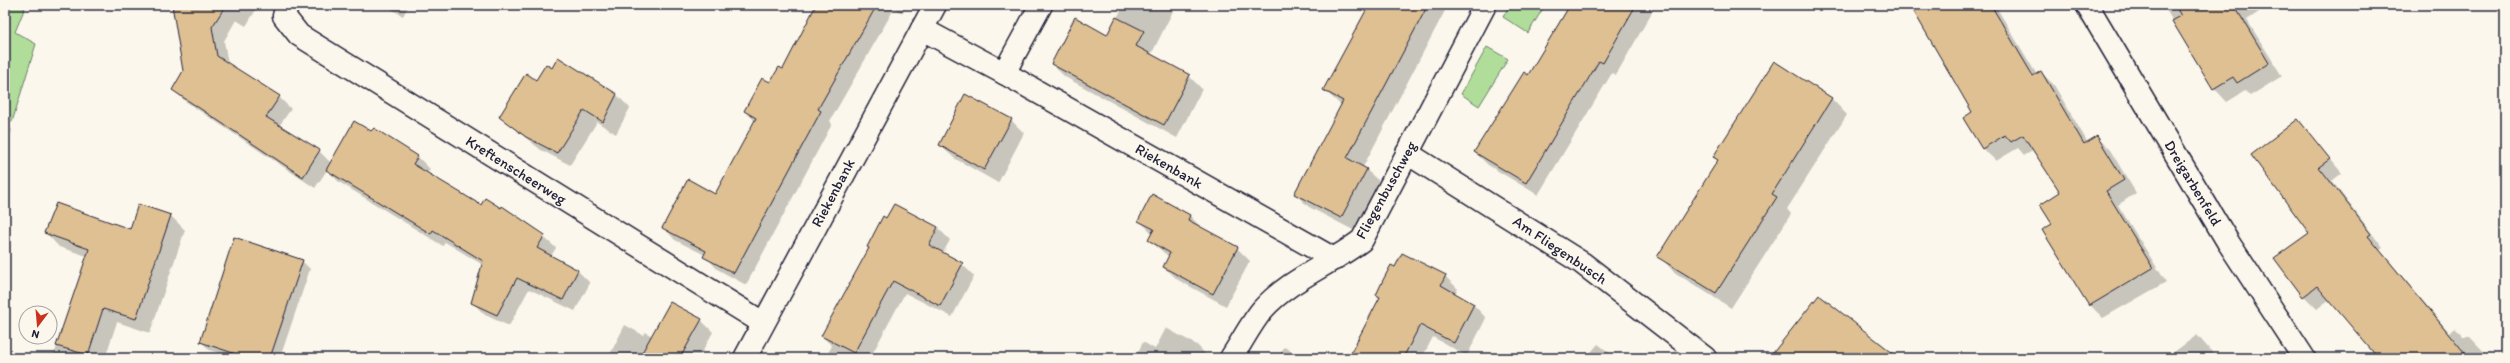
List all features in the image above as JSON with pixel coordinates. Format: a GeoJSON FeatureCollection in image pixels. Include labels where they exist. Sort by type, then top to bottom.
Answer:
{"type":"FeatureCollection","features":[{"type":"Feature","properties":{"kind":"street","name":"Kreftenscheerweg"},"geometry":{"type":"LineString","coordinates":[[287,5],[284,16],[299,35],[763,323]]}},
{"type":"Feature","properties":{"kind":"street","name":"Riekenbank"},"geometry":{"type":"LineString","coordinates":[[745,358],[935,5]]}},
{"type":"Feature","properties":{"kind":"street"},"geometry":{"type":"LineString","coordinates":[[1004,73],[1041,5]]}},
{"type":"Feature","properties":{"kind":"street","name":"Fliegenbuschweg"},"geometry":{"type":"LineString","coordinates":[[1231,358],[1264,309],[1296,283],[1362,240],[1486,5]]}},
{"type":"Feature","properties":{"kind":"street","name":"Dreigarbenfeld"},"geometry":{"type":"LineString","coordinates":[[2087,5],[2228,242],[2304,358]]}},
{"type":"Feature","properties":{"kind":"street","name":"Riekenbank"},"geometry":{"type":"LineString","coordinates":[[922,29],[1004,73],[1334,259]]}},
{"type":"Feature","properties":{"kind":"street","name":"Am Fliegenbusch"},"geometry":{"type":"LineString","coordinates":[[1407,153],[1582,263],[1705,358]]}},
{"type":"Feature","properties":{"kind":"green space"},"geometry":{"type":"Polygon","coordinates":[[[5,5],[26,5],[15,32],[36,44],[12,122],[5,121],[5,5]]]}},
{"type":"Feature","properties":{"kind":"green space"},"geometry":{"type":"Polygon","coordinates":[[[1510,5],[1545,5],[1528,33],[1503,17],[1510,5]]]}},
{"type":"Feature","properties":{"kind":"green space"},"geometry":{"type":"Polygon","coordinates":[[[1487,47],[1508,59],[1479,106],[1461,94],[1487,47]]]}},
{"type":"Feature","properties":{"kind":"building"},"geometry":{"type":"Polygon","coordinates":[[[172,5],[226,5],[212,27],[217,56],[280,96],[266,117],[320,150],[303,177],[172,90],[183,71],[172,5]]]}},
{"type":"Feature","properties":{"kind":"building"},"geometry":{"type":"Polygon","coordinates":[[[816,5],[877,5],[818,109],[821,111],[734,273],[703,257],[706,251],[662,228],[688,179],[715,194],[756,118],[744,111],[762,78],[770,82],[779,67],[783,69],[816,5]]]}},
{"type":"Feature","properties":{"kind":"building"},"geometry":{"type":"Polygon","coordinates":[[[1369,5],[1428,5],[1347,158],[1367,169],[1341,218],[1294,194],[1343,101],[1323,90],[1369,5]]]}},
{"type":"Feature","properties":{"kind":"building"},"geometry":{"type":"Polygon","coordinates":[[[1570,5],[1636,5],[1603,63],[1599,61],[1526,183],[1474,152],[1524,72],[1528,75],[1570,5]]]}},
{"type":"Feature","properties":{"kind":"building"},"geometry":{"type":"Polygon","coordinates":[[[1910,5],[1991,5],[2033,76],[2041,71],[2084,144],[2097,136],[2124,180],[2106,191],[2153,268],[2089,306],[2042,230],[2052,224],[2040,205],[2060,192],[2023,135],[2011,142],[2005,135],[1982,149],[1963,118],[1972,112],[1910,5]]]}},
{"type":"Feature","properties":{"kind":"building"},"geometry":{"type":"Polygon","coordinates":[[[2175,5],[2234,5],[2269,63],[2237,83],[2233,77],[2213,89],[2172,21],[2181,16],[2175,5]]]}},
{"type":"Feature","properties":{"kind":"building"},"geometry":{"type":"Polygon","coordinates":[[[1075,17],[1107,35],[1116,17],[1144,31],[1136,46],[1190,75],[1164,125],[1051,64],[1075,17]]]}},
{"type":"Feature","properties":{"kind":"building"},"geometry":{"type":"Polygon","coordinates":[[[558,57],[617,94],[603,122],[584,110],[557,153],[526,137],[499,117],[526,73],[536,80],[546,64],[552,68],[558,57]]]}},
{"type":"Feature","properties":{"kind":"building"},"geometry":{"type":"Polygon","coordinates":[[[1774,61],[1832,98],[1772,194],[1777,197],[1716,293],[1657,257],[1718,160],[1713,157],[1774,61]]]}},
{"type":"Feature","properties":{"kind":"building"},"geometry":{"type":"Polygon","coordinates":[[[965,94],[1012,119],[984,170],[939,145],[965,94]]]}},
{"type":"Feature","properties":{"kind":"building"},"geometry":{"type":"Polygon","coordinates":[[[2298,119],[2330,159],[2319,167],[2371,234],[2368,236],[2469,358],[2378,358],[2317,286],[2303,297],[2274,258],[2309,233],[2251,155],[2298,119]]]}},
{"type":"Feature","properties":{"kind":"building"},"geometry":{"type":"Polygon","coordinates":[[[354,121],[371,131],[374,128],[418,156],[413,164],[481,205],[485,198],[501,208],[502,206],[545,235],[537,248],[578,270],[563,300],[517,278],[497,315],[471,303],[483,261],[433,230],[431,234],[326,170],[354,121]]]}},
{"type":"Feature","properties":{"kind":"building"},"geometry":{"type":"Polygon","coordinates":[[[1152,194],[1190,215],[1188,220],[1238,247],[1213,294],[1163,267],[1170,253],[1148,240],[1154,229],[1138,221],[1152,194]]]}},
{"type":"Feature","properties":{"kind":"building"},"geometry":{"type":"Polygon","coordinates":[[[56,203],[130,229],[138,204],[171,215],[136,319],[103,309],[88,355],[56,346],[58,345],[58,340],[89,249],[44,233],[56,203]]]}},
{"type":"Feature","properties":{"kind":"building"},"geometry":{"type":"Polygon","coordinates":[[[894,204],[938,227],[929,245],[963,263],[940,306],[893,281],[854,353],[821,336],[869,248],[867,247],[883,216],[886,218],[894,204]]]}},
{"type":"Feature","properties":{"kind":"building"},"geometry":{"type":"Polygon","coordinates":[[[234,237],[303,260],[270,358],[248,358],[200,342],[234,237]]]}},
{"type":"Feature","properties":{"kind":"building"},"geometry":{"type":"Polygon","coordinates":[[[1402,253],[1446,275],[1441,285],[1474,304],[1454,343],[1420,325],[1403,358],[1348,358],[1380,297],[1376,295],[1383,280],[1391,265],[1395,267],[1402,253]]]}},
{"type":"Feature","properties":{"kind":"building"},"geometry":{"type":"Polygon","coordinates":[[[1819,295],[1899,358],[1769,358],[1819,295]]]}},
{"type":"Feature","properties":{"kind":"building"},"geometry":{"type":"Polygon","coordinates":[[[670,302],[702,319],[680,358],[639,358],[670,302]]]}}]}
